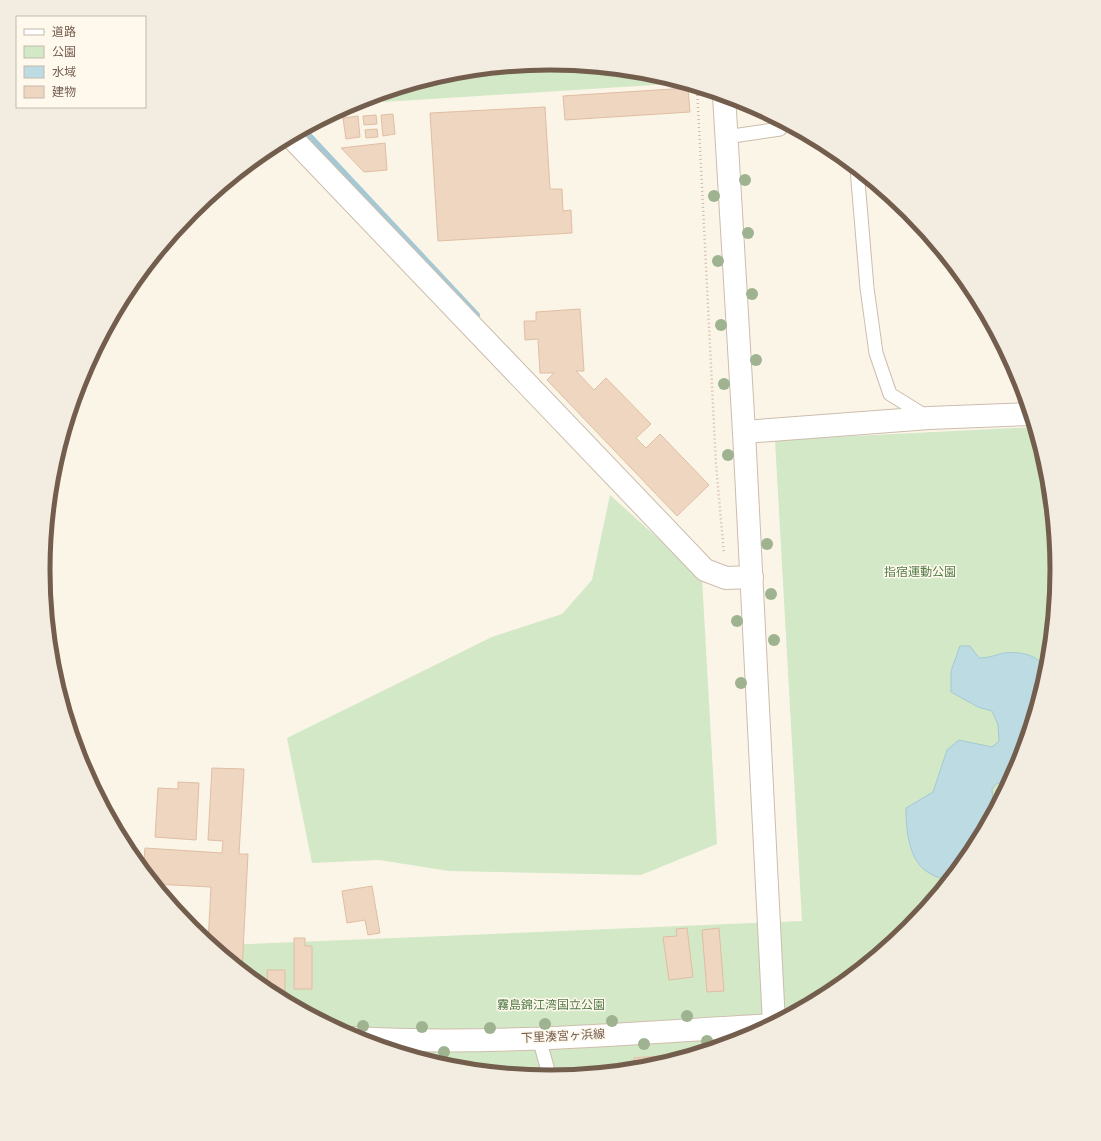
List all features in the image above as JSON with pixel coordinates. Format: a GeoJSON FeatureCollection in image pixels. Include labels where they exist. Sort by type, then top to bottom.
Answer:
{"type":"FeatureCollection","features":[{"type":"Feature","properties":{"kind":"street"},"geometry":{"type":"LineString","coordinates":[[724,102],[752,577],[774,1018]]}},
{"type":"Feature","properties":{"kind":"street"},"geometry":{"type":"LineString","coordinates":[[294,140],[705,570],[726,578],[752,577]]}},
{"type":"Feature","properties":{"kind":"street"},"geometry":{"type":"LineString","coordinates":[[744,432],[929,418],[1025,414]]}},
{"type":"Feature","properties":{"kind":"street","name":"下里湊宮ヶ浜線"},"geometry":{"type":"LineString","coordinates":[[374,1038],[457,1040],[539,1038],[757,1026]]}},
{"type":"Feature","properties":{"kind":"lane"},"geometry":{"type":"LineString","coordinates":[[726,137],[780,130],[782,127]]}},
{"type":"Feature","properties":{"kind":"lane"},"geometry":{"type":"LineString","coordinates":[[859,176],[867,288],[876,352],[890,394],[929,418]]}},
{"type":"Feature","properties":{"kind":"lane"},"geometry":{"type":"LineString","coordinates":[[539,1038],[548,1071]]}},
{"type":"Feature","properties":{"kind":"path"},"geometry":{"type":"LineString","coordinates":[[697,93],[716,465],[724,557]]}},
{"type":"Feature","properties":{"kind":"green space"},"geometry":{"type":"Polygon","coordinates":[[[518,71],[583,71],[616,74],[667,84],[374,103],[421,87],[485,74],[518,71]]]}},
{"type":"Feature","properties":{"kind":"green space","name":"指宿運動公園"},"geometry":{"type":"Polygon","coordinates":[[[1030,427],[1041,473],[1047,505],[1050,538],[1050,603],[1047,636],[1041,668],[1034,700],[1024,731],[1013,762],[999,792],[967,849],[927,901],[881,947],[829,987],[801,1004],[742,1033],[680,1054],[648,1061],[616,1067],[550,1071],[485,1067],[453,1061],[421,1054],[359,1033],[300,1004],[272,987],[223,950],[225,945],[802,921],[775,440],[1030,427]]]}},
{"type":"Feature","properties":{"kind":"green space"},"geometry":{"type":"Polygon","coordinates":[[[610,495],[702,578],[717,844],[641,875],[449,871],[379,860],[312,863],[287,738],[492,637],[562,614],[592,580],[610,495]]]}},
{"type":"Feature","properties":{"kind":"water"},"geometry":{"type":"Polygon","coordinates":[[[960,646],[970,646],[979,658],[986,658],[1004,653],[1017,653],[1036,658],[1042,664],[1034,700],[1013,762],[1003,784],[997,783],[992,789],[993,804],[984,821],[967,849],[944,880],[928,873],[915,858],[909,842],[906,808],[933,792],[947,750],[959,740],[992,747],[999,741],[998,725],[992,711],[978,707],[951,692],[951,671],[960,646]]]}},
{"type":"Feature","properties":{"kind":"building"},"geometry":{"type":"Polygon","coordinates":[[[684,88],[688,90],[690,112],[565,120],[563,96],[684,88]]]}},
{"type":"Feature","properties":{"kind":"building"},"geometry":{"type":"Polygon","coordinates":[[[545,107],[550,189],[562,189],[563,211],[571,210],[572,233],[438,241],[430,113],[545,107]]]}},
{"type":"Feature","properties":{"kind":"building"},"geometry":{"type":"Polygon","coordinates":[[[393,114],[395,134],[383,136],[381,115],[393,114]]]}},
{"type":"Feature","properties":{"kind":"building"},"geometry":{"type":"Polygon","coordinates":[[[376,115],[377,124],[364,125],[363,116],[376,115]]]}},
{"type":"Feature","properties":{"kind":"building"},"geometry":{"type":"Polygon","coordinates":[[[358,116],[360,137],[346,139],[343,118],[358,116]]]}},
{"type":"Feature","properties":{"kind":"building"},"geometry":{"type":"Polygon","coordinates":[[[377,129],[378,137],[366,138],[365,130],[377,129]]]}},
{"type":"Feature","properties":{"kind":"building"},"geometry":{"type":"Polygon","coordinates":[[[385,143],[387,170],[364,172],[341,148],[385,143]]]}},
{"type":"Feature","properties":{"kind":"building"},"geometry":{"type":"Polygon","coordinates":[[[580,309],[584,371],[576,371],[594,390],[606,378],[651,424],[636,438],[646,448],[660,434],[709,485],[677,516],[547,380],[554,373],[540,373],[538,339],[525,340],[524,321],[536,321],[536,312],[580,309]]]}},
{"type":"Feature","properties":{"kind":"building"},"geometry":{"type":"Polygon","coordinates":[[[212,768],[244,769],[239,854],[248,854],[242,965],[208,935],[211,887],[161,884],[144,862],[145,848],[222,853],[223,841],[208,840],[212,768]]]}},
{"type":"Feature","properties":{"kind":"building"},"geometry":{"type":"Polygon","coordinates":[[[178,782],[199,783],[196,840],[155,837],[158,788],[178,789],[178,782]]]}},
{"type":"Feature","properties":{"kind":"building"},"geometry":{"type":"Polygon","coordinates":[[[372,886],[380,933],[368,935],[365,920],[347,923],[342,891],[372,886]]]}},
{"type":"Feature","properties":{"kind":"building"},"geometry":{"type":"Polygon","coordinates":[[[687,928],[693,977],[669,980],[663,937],[677,936],[676,929],[687,928]]]}},
{"type":"Feature","properties":{"kind":"building"},"geometry":{"type":"Polygon","coordinates":[[[719,928],[724,991],[707,992],[702,930],[719,928]]]}},
{"type":"Feature","properties":{"kind":"building"},"geometry":{"type":"Polygon","coordinates":[[[294,938],[305,938],[305,946],[312,946],[312,989],[294,989],[294,938]]]}},
{"type":"Feature","properties":{"kind":"building"},"geometry":{"type":"Polygon","coordinates":[[[267,970],[285,970],[285,995],[268,984],[267,970]]]}},
{"type":"Feature","properties":{"kind":"building"},"geometry":{"type":"Polygon","coordinates":[[[659,1056],[659,1059],[634,1064],[634,1058],[659,1056]]]}},
{"type":"Feature","properties":{"kind":"waterway"},"geometry":{"type":"LineString","coordinates":[[307,133],[477,315]]}},
{"type":"Feature","properties":{"kind":"park label","name":"霧島錦江湾国立公園"},"geometry":{"type":"Point","coordinates":[551,1005]}}]}
